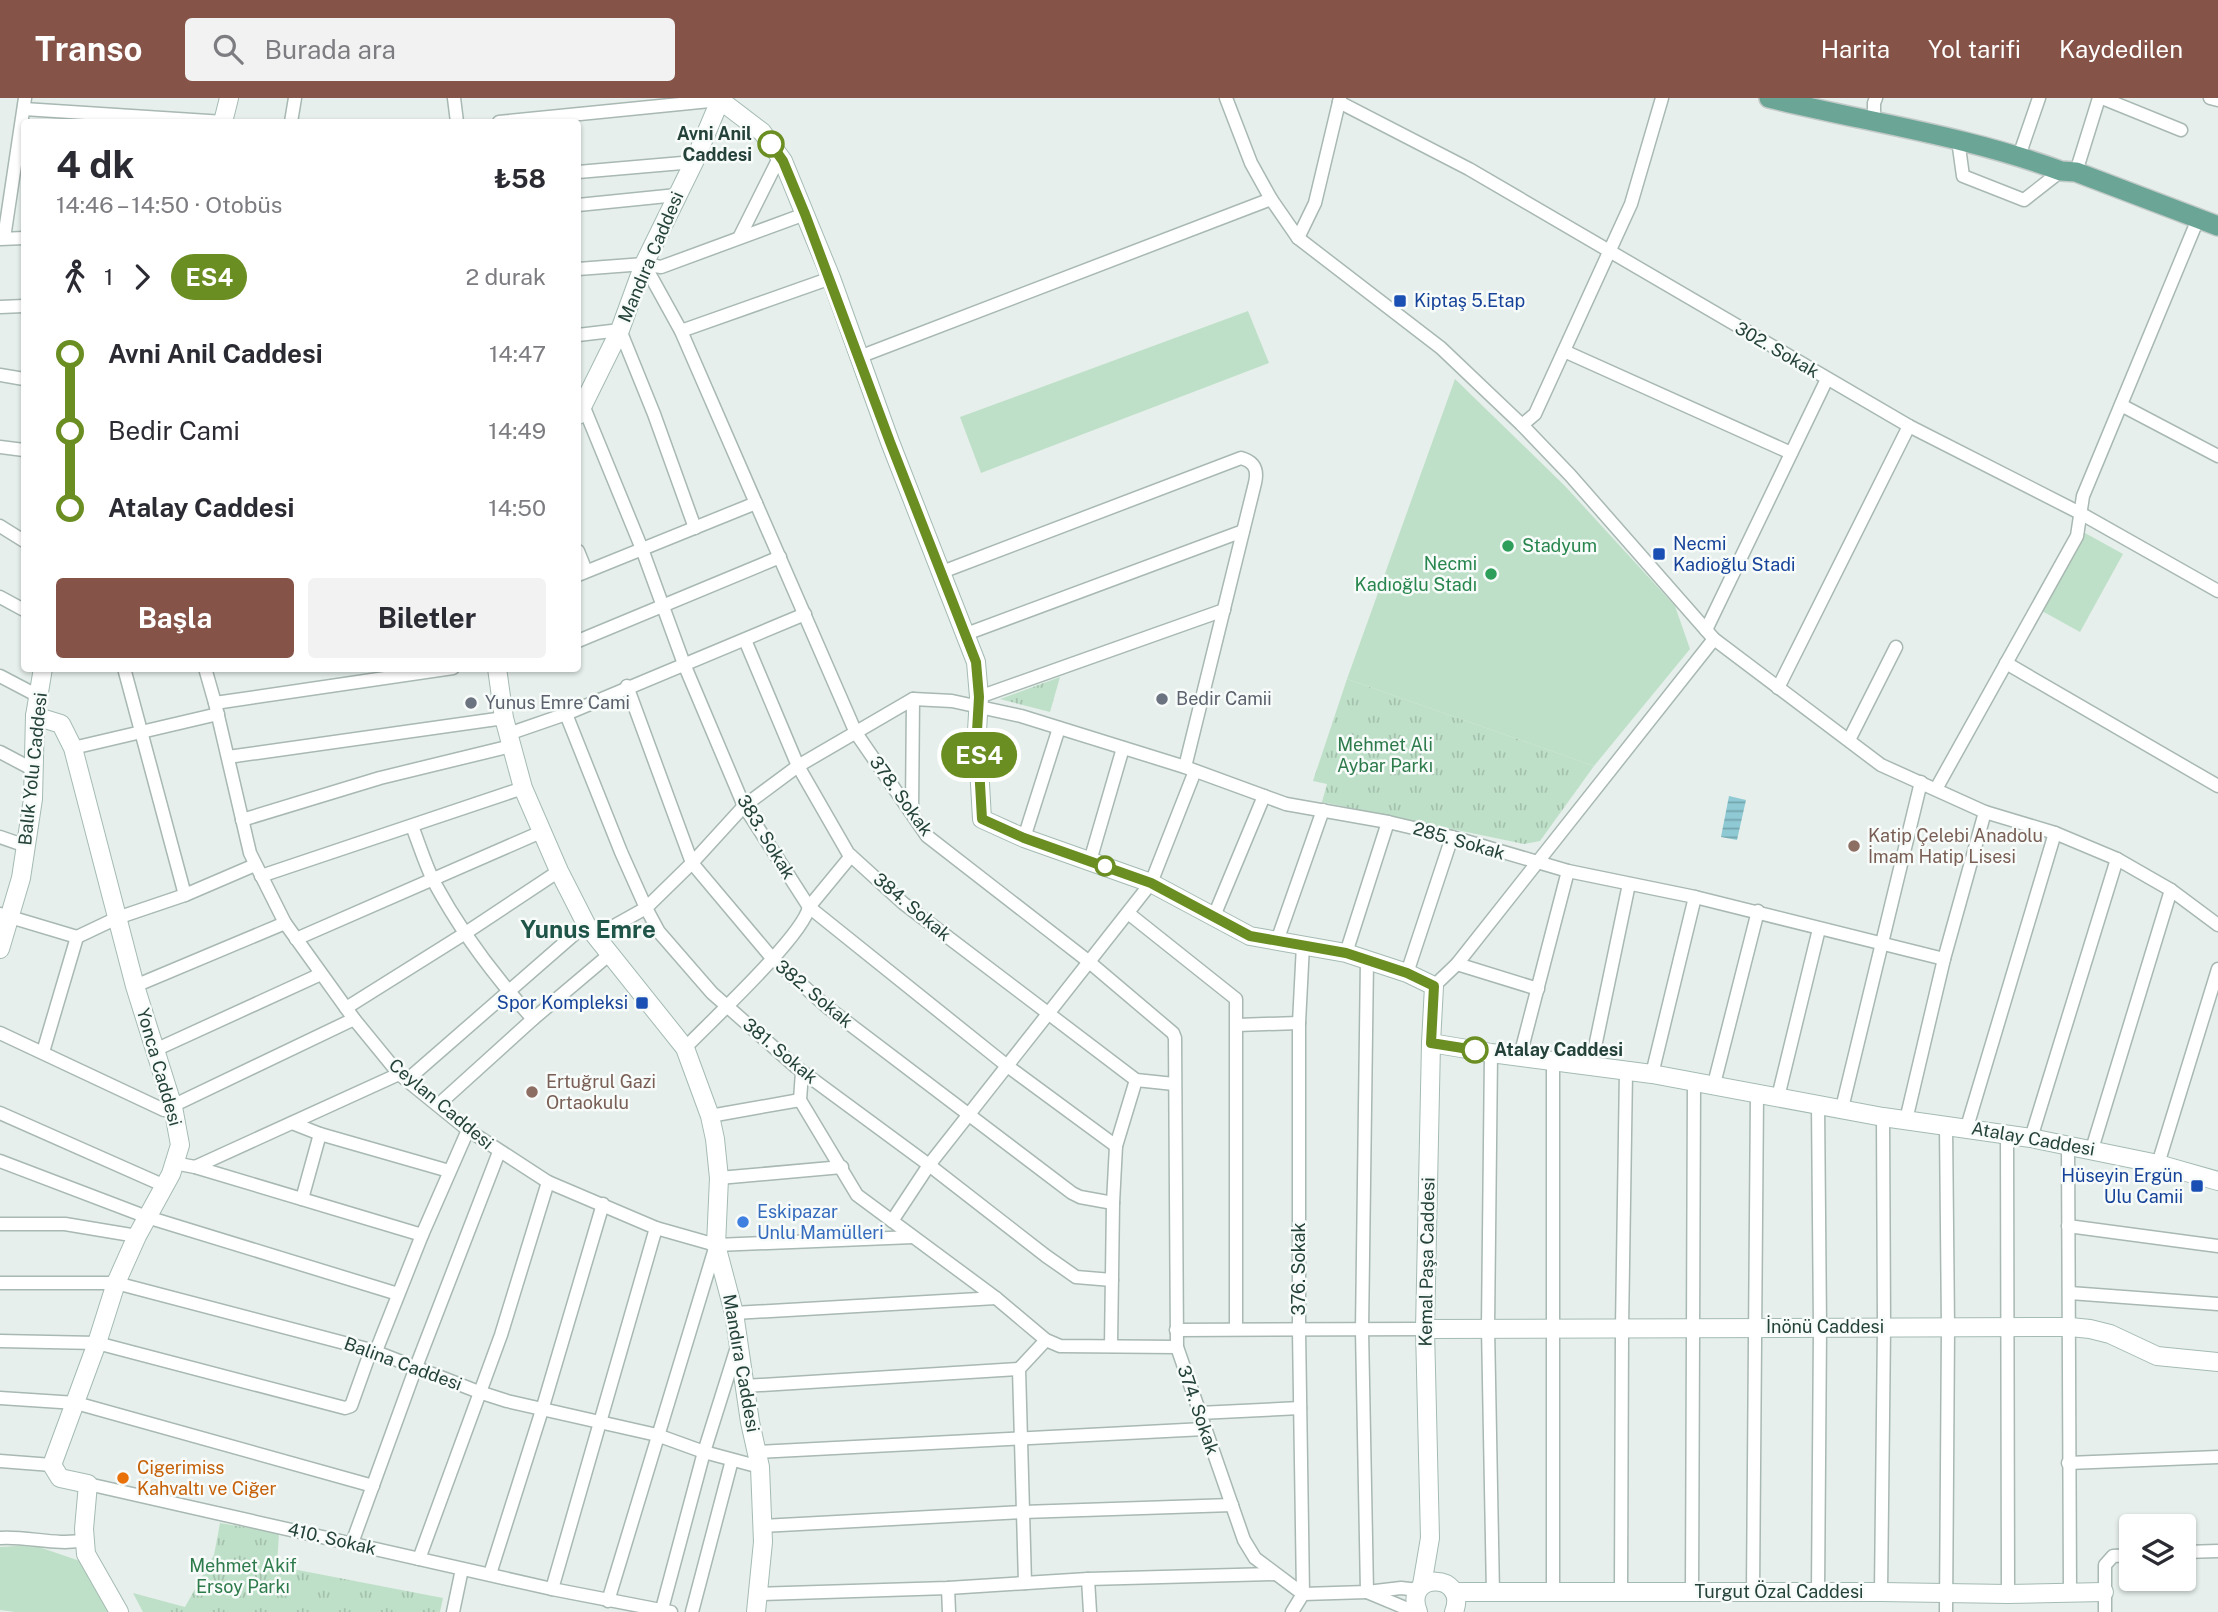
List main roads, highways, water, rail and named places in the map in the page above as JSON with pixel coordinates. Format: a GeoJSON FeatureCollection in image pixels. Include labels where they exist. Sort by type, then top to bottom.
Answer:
{"type":"FeatureCollection","features":[{"type":"Feature","properties":{"kind":"main road"},"geometry":{"type":"LineString","coordinates":[[1769,98],[2019,156],[2068,171],[2218,226]]}},
{"type":"Feature","properties":{"kind":"water"},"geometry":{"type":"Polygon","coordinates":[[[1729,796],[1746,800],[1737,840],[1721,837],[1729,796]]]}},
{"type":"Feature","properties":{"kind":"place","name":"Avni Anil Caddesi"},"geometry":{"type":"Point","coordinates":[771,144]}},
{"type":"Feature","properties":{"kind":"place","name":"Kiptaş 5.Etap"},"geometry":{"type":"Point","coordinates":[1400,301]}},
{"type":"Feature","properties":{"kind":"place","name":"Stadyum"},"geometry":{"type":"Point","coordinates":[1508,546]}},
{"type":"Feature","properties":{"kind":"place","name":"Necmi Kadioğlu Stadi"},"geometry":{"type":"Point","coordinates":[1659,554]}},
{"type":"Feature","properties":{"kind":"place","name":"Necmi Kadıoğlu Stadı"},"geometry":{"type":"Point","coordinates":[1491,574]}},
{"type":"Feature","properties":{"kind":"place","name":"Bedir Camii"},"geometry":{"type":"Point","coordinates":[1162,699]}},
{"type":"Feature","properties":{"kind":"place","name":"Yunus Emre Cami"},"geometry":{"type":"Point","coordinates":[471,703]}},
{"type":"Feature","properties":{"kind":"place","name":"Katip Çelebi Anadolu İmam Hatip Lisesi"},"geometry":{"type":"Point","coordinates":[1854,846]}},
{"type":"Feature","properties":{"kind":"place","name":"Spor Kompleksi"},"geometry":{"type":"Point","coordinates":[642,1003]}},
{"type":"Feature","properties":{"kind":"place","name":"Atalay Caddesi"},"geometry":{"type":"Point","coordinates":[1475,1050]}},
{"type":"Feature","properties":{"kind":"place","name":"Ertuğrul Gazi Ortaokulu"},"geometry":{"type":"Point","coordinates":[532,1092]}},
{"type":"Feature","properties":{"kind":"place","name":"Hüseyin Ergün Ulu Camii"},"geometry":{"type":"Point","coordinates":[2197,1186]}},
{"type":"Feature","properties":{"kind":"place","name":"Eskipazar Unlu Mamülleri"},"geometry":{"type":"Point","coordinates":[743,1222]}},
{"type":"Feature","properties":{"kind":"place","name":"Cigerimiss Kahvaltı ve Ciğer"},"geometry":{"type":"Point","coordinates":[123,1478]}},
{"type":"Feature","properties":{"kind":"district","name":"Yunus Emre"},"geometry":{"type":"Point","coordinates":[588,930]}},
{"type":"Feature","properties":{"kind":"park label","name":"Mehmet Ali Aybar Parkı"},"geometry":{"type":"Point","coordinates":[1385,755]}},
{"type":"Feature","properties":{"kind":"park label","name":"Mehmet Akif Ersoy Parkı"},"geometry":{"type":"Point","coordinates":[243,1576]}}]}
